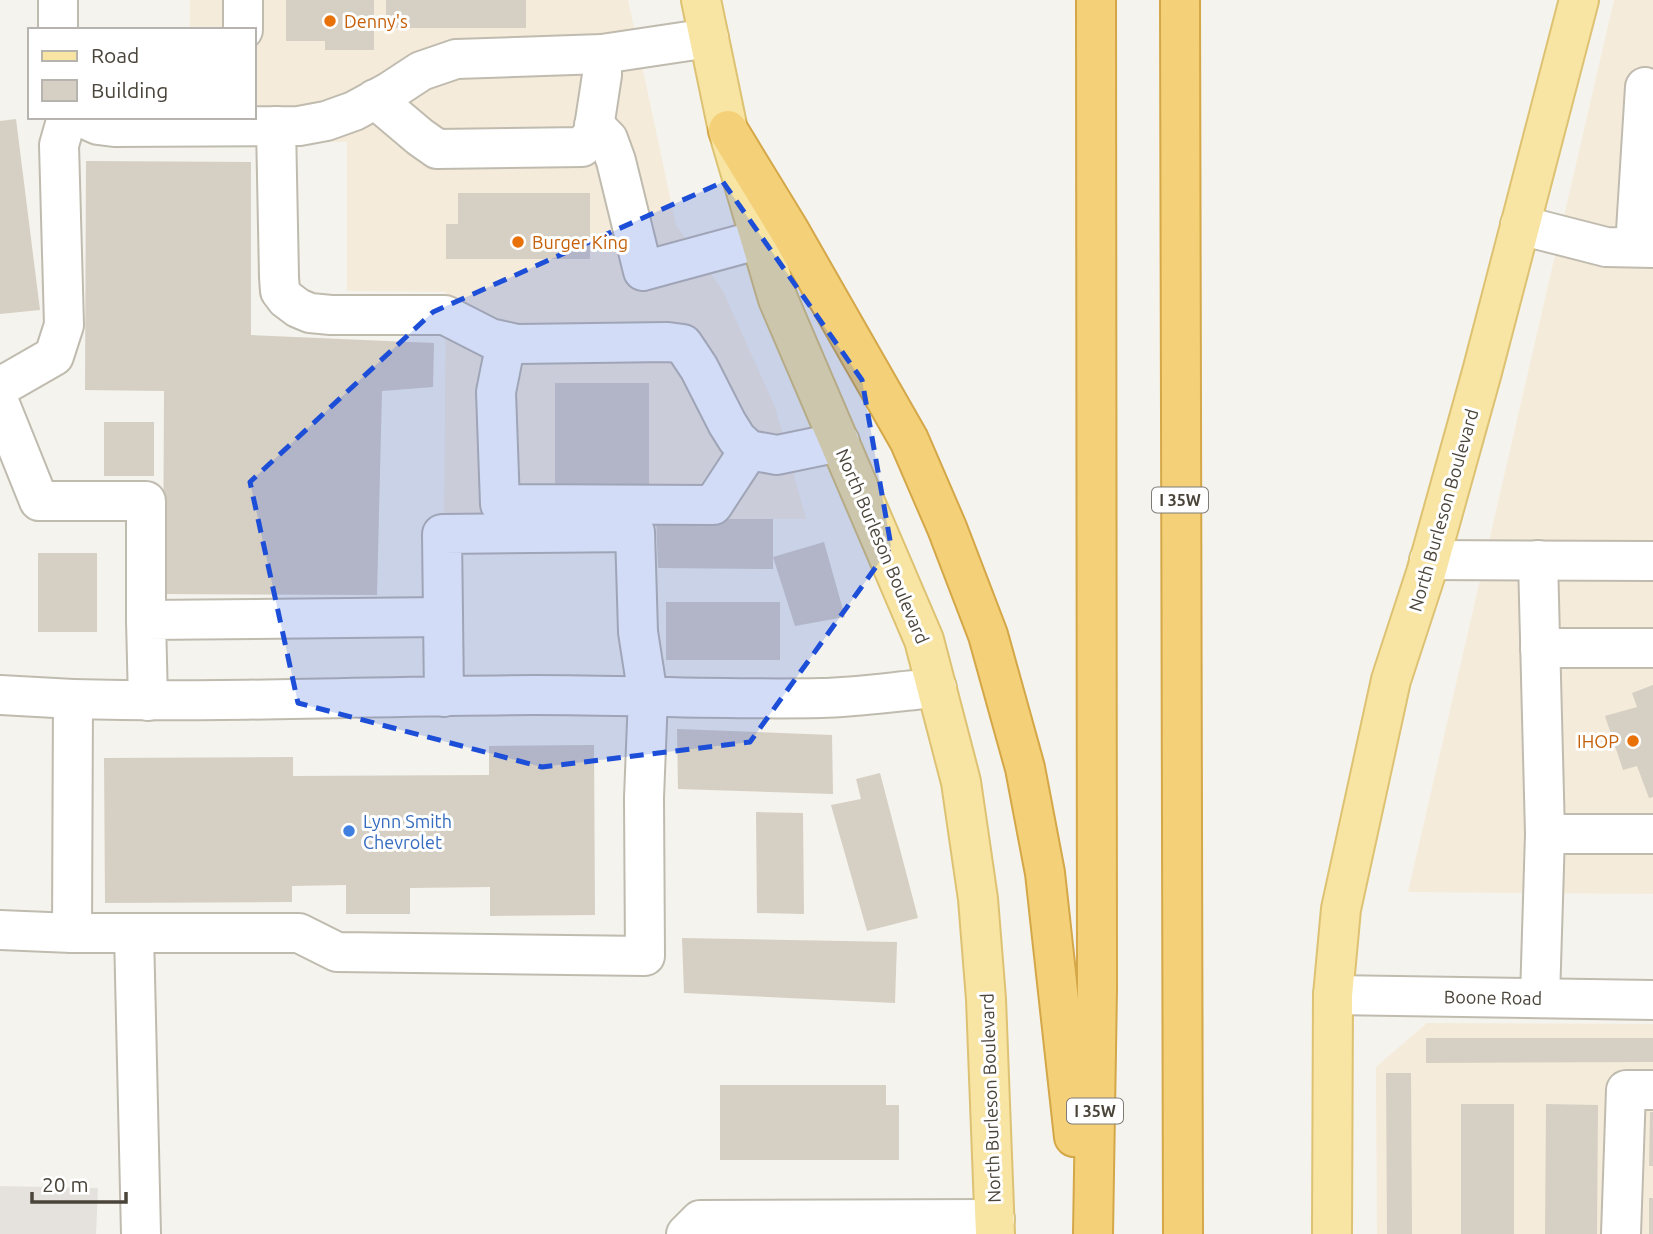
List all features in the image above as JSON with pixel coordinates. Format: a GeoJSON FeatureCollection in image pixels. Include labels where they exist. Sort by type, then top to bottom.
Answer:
{"type":"FeatureCollection","features":[{"type":"Feature","properties":{"kind":"highway","name":"I 35W"},"geometry":{"type":"LineString","coordinates":[[1093,1234],[1097,988],[1096,0]]}},
{"type":"Feature","properties":{"kind":"highway","name":"I 35W"},"geometry":{"type":"LineString","coordinates":[[1180,0],[1183,1234]]}},
{"type":"Feature","properties":{"kind":"highway"},"geometry":{"type":"LineString","coordinates":[[728,130],[796,242],[909,440],[947,528],[988,635],[1025,768],[1045,873],[1084,1234]]}},
{"type":"Feature","properties":{"kind":"main road","name":"North Burleson Boulevard"},"geometry":{"type":"LineString","coordinates":[[701,0],[728,130],[778,299],[924,640],[961,782],[978,899],[986,999],[995,1226]]}},
{"type":"Feature","properties":{"kind":"main road","name":"North Burleson Boulevard"},"geometry":{"type":"LineString","coordinates":[[1332,1234],[1333,995],[1341,909],[1388,693],[1486,360],[1579,0]]}},
{"type":"Feature","properties":{"kind":"street"},"geometry":{"type":"LineString","coordinates":[[58,0],[58,28]]}},
{"type":"Feature","properties":{"kind":"street"},"geometry":{"type":"LineString","coordinates":[[243,0],[243,28]]}},
{"type":"Feature","properties":{"kind":"street"},"geometry":{"type":"LineString","coordinates":[[84,119],[97,125],[114,127],[254,123],[299,126],[326,121],[354,111],[421,71],[456,59],[602,54],[709,38]]}},
{"type":"Feature","properties":{"kind":"street"},"geometry":{"type":"LineString","coordinates":[[375,99],[437,149],[582,147],[593,134],[602,75],[602,54]]}},
{"type":"Feature","properties":{"kind":"street"},"geometry":{"type":"LineString","coordinates":[[1520,225],[1606,247],[1644,247],[1645,87]]}},
{"type":"Feature","properties":{"kind":"street"},"geometry":{"type":"LineString","coordinates":[[0,387],[54,356],[64,325],[59,145],[66,119]]}},
{"type":"Feature","properties":{"kind":"street"},"geometry":{"type":"LineString","coordinates":[[254,123],[281,290],[286,299],[298,309],[331,315],[445,315],[490,338],[517,344],[683,344],[699,368],[727,423],[737,439],[749,450],[777,456],[839,442]]}},
{"type":"Feature","properties":{"kind":"street"},"geometry":{"type":"LineString","coordinates":[[594,125],[607,139],[616,161],[643,271],[761,239]]}},
{"type":"Feature","properties":{"kind":"street"},"geometry":{"type":"LineString","coordinates":[[506,342],[496,392],[499,505],[713,505],[749,450]]}},
{"type":"Feature","properties":{"kind":"street"},"geometry":{"type":"LineString","coordinates":[[0,404],[39,501],[146,501],[148,701]]}},
{"type":"Feature","properties":{"kind":"street"},"geometry":{"type":"LineString","coordinates":[[0,930],[72,933],[299,933],[337,952],[645,956],[644,799],[648,696],[638,632],[635,532],[442,534],[444,697]]}},
{"type":"Feature","properties":{"kind":"street"},"geometry":{"type":"LineString","coordinates":[[1429,560],[1653,561]]}},
{"type":"Feature","properties":{"kind":"street"},"geometry":{"type":"LineString","coordinates":[[1538,560],[1545,834],[1541,998]]}},
{"type":"Feature","properties":{"kind":"street"},"geometry":{"type":"LineString","coordinates":[[146,620],[443,617]]}},
{"type":"Feature","properties":{"kind":"street"},"geometry":{"type":"LineString","coordinates":[[1541,648],[1653,648]]}},
{"type":"Feature","properties":{"kind":"street"},"geometry":{"type":"LineString","coordinates":[[0,695],[148,701],[648,696],[822,698],[937,688]]}},
{"type":"Feature","properties":{"kind":"street"},"geometry":{"type":"LineString","coordinates":[[72,933],[73,699]]}},
{"type":"Feature","properties":{"kind":"street"},"geometry":{"type":"LineString","coordinates":[[1545,834],[1653,834]]}},
{"type":"Feature","properties":{"kind":"street"},"geometry":{"type":"LineString","coordinates":[[134,933],[141,1234]]}},
{"type":"Feature","properties":{"kind":"street","name":"Boone Road"},"geometry":{"type":"LineString","coordinates":[[1333,995],[1653,1000]]}},
{"type":"Feature","properties":{"kind":"street"},"geometry":{"type":"LineString","coordinates":[[1621,1234],[1626,1090],[1653,1090]]}},
{"type":"Feature","properties":{"kind":"street"},"geometry":{"type":"LineString","coordinates":[[686,1234],[700,1220],[995,1226]]}},
{"type":"Feature","properties":{"kind":"highlighted area"},"geometry":{"type":"Polygon","coordinates":[[[723,182],[862,380],[891,546],[750,742],[542,767],[298,703],[250,482],[433,312],[723,182]]]}},
{"type":"Feature","properties":{"kind":"shaded area"},"geometry":{"type":"Polygon","coordinates":[[[190,0],[628,0],[676,225],[723,291],[775,407],[806,519],[444,519],[446,292],[347,291],[347,142],[188,142],[249,119],[256,119],[256,28],[190,28],[190,0]]]}},
{"type":"Feature","properties":{"kind":"shaded area"},"geometry":{"type":"Polygon","coordinates":[[[1614,0],[1653,0],[1653,894],[1408,892],[1614,0]]]}},
{"type":"Feature","properties":{"kind":"shaded area"},"geometry":{"type":"Polygon","coordinates":[[[1427,1023],[1653,1024],[1653,1234],[1377,1234],[1376,1067],[1427,1023]]]}},
{"type":"Feature","properties":{"kind":"shaded area"},"geometry":{"type":"Polygon","coordinates":[[[0,1186],[98,1188],[96,1234],[0,1234],[0,1186]]]}},
{"type":"Feature","properties":{"kind":"building","name":"Denny's"},"geometry":{"type":"Polygon","coordinates":[[[286,0],[374,0],[374,50],[325,50],[325,41],[286,41],[286,0]]]}},
{"type":"Feature","properties":{"kind":"building"},"geometry":{"type":"Polygon","coordinates":[[[386,0],[526,0],[526,28],[386,28],[386,0]]]}},
{"type":"Feature","properties":{"kind":"building"},"geometry":{"type":"Polygon","coordinates":[[[16,119],[40,310],[0,314],[0,121],[16,119]]]}},
{"type":"Feature","properties":{"kind":"building"},"geometry":{"type":"Polygon","coordinates":[[[86,161],[251,162],[251,335],[434,343],[433,387],[382,391],[377,595],[163,594],[164,391],[85,390],[86,161]]]}},
{"type":"Feature","properties":{"kind":"building","name":"Burger King"},"geometry":{"type":"Polygon","coordinates":[[[458,193],[590,193],[590,259],[446,259],[446,224],[458,224],[458,193]]]}},
{"type":"Feature","properties":{"kind":"building"},"geometry":{"type":"Polygon","coordinates":[[[555,383],[649,383],[649,490],[555,490],[555,383]]]}},
{"type":"Feature","properties":{"kind":"building"},"geometry":{"type":"Polygon","coordinates":[[[104,422],[154,422],[154,476],[104,476],[104,422]]]}},
{"type":"Feature","properties":{"kind":"building"},"geometry":{"type":"Polygon","coordinates":[[[656,519],[773,519],[773,569],[658,568],[656,519]]]}},
{"type":"Feature","properties":{"kind":"building"},"geometry":{"type":"Polygon","coordinates":[[[824,542],[845,617],[795,626],[773,557],[824,542]]]}},
{"type":"Feature","properties":{"kind":"building"},"geometry":{"type":"Polygon","coordinates":[[[38,553],[97,553],[97,632],[38,632],[38,553]]]}},
{"type":"Feature","properties":{"kind":"building"},"geometry":{"type":"Polygon","coordinates":[[[666,602],[780,602],[780,660],[666,660],[666,602]]]}},
{"type":"Feature","properties":{"kind":"building","name":"IHOP"},"geometry":{"type":"Polygon","coordinates":[[[1653,685],[1653,797],[1649,798],[1637,766],[1623,770],[1605,716],[1637,707],[1632,693],[1653,685]]]}},
{"type":"Feature","properties":{"kind":"building"},"geometry":{"type":"Polygon","coordinates":[[[677,729],[832,735],[833,794],[678,789],[677,729]]]}},
{"type":"Feature","properties":{"kind":"building","name":"Lynn Smith Chevrolet"},"geometry":{"type":"Polygon","coordinates":[[[594,745],[595,915],[490,916],[490,887],[410,888],[410,914],[346,914],[346,885],[292,886],[292,902],[105,903],[104,758],[293,757],[293,776],[489,775],[489,746],[594,745]]]}},
{"type":"Feature","properties":{"kind":"building"},"geometry":{"type":"Polygon","coordinates":[[[880,773],[918,918],[867,931],[831,805],[861,799],[856,779],[880,773]]]}},
{"type":"Feature","properties":{"kind":"building"},"geometry":{"type":"Polygon","coordinates":[[[756,812],[803,813],[804,914],[757,913],[756,812]]]}},
{"type":"Feature","properties":{"kind":"building"},"geometry":{"type":"Polygon","coordinates":[[[682,938],[897,942],[895,1003],[684,993],[682,938]]]}},
{"type":"Feature","properties":{"kind":"building"},"geometry":{"type":"Polygon","coordinates":[[[1426,1038],[1653,1038],[1653,1062],[1426,1063],[1426,1038]]]}},
{"type":"Feature","properties":{"kind":"building"},"geometry":{"type":"Polygon","coordinates":[[[1386,1073],[1411,1073],[1412,1234],[1387,1234],[1386,1073]]]}},
{"type":"Feature","properties":{"kind":"building"},"geometry":{"type":"Polygon","coordinates":[[[720,1085],[886,1085],[886,1105],[899,1105],[899,1160],[720,1160],[720,1085]]]}},
{"type":"Feature","properties":{"kind":"building"},"geometry":{"type":"Polygon","coordinates":[[[1461,1104],[1514,1104],[1514,1234],[1461,1234],[1461,1104]]]}},
{"type":"Feature","properties":{"kind":"building"},"geometry":{"type":"Polygon","coordinates":[[[1546,1104],[1598,1105],[1597,1234],[1545,1234],[1546,1104]]]}},
{"type":"Feature","properties":{"kind":"building"},"geometry":{"type":"Polygon","coordinates":[[[1650,1112],[1653,1112],[1653,1166],[1649,1166],[1650,1112]]]}},
{"type":"Feature","properties":{"kind":"building"},"geometry":{"type":"Polygon","coordinates":[[[1649,1198],[1653,1198],[1653,1234],[1649,1234],[1649,1198]]]}},
{"type":"Feature","properties":{"kind":"place","name":"Denny's"},"geometry":{"type":"Point","coordinates":[330,21]}},
{"type":"Feature","properties":{"kind":"place","name":"Burger King"},"geometry":{"type":"Point","coordinates":[518,242]}},
{"type":"Feature","properties":{"kind":"place","name":"IHOP"},"geometry":{"type":"Point","coordinates":[1633,741]}},
{"type":"Feature","properties":{"kind":"place","name":"Lynn Smith Chevrolet"},"geometry":{"type":"Point","coordinates":[349,831]}}]}
